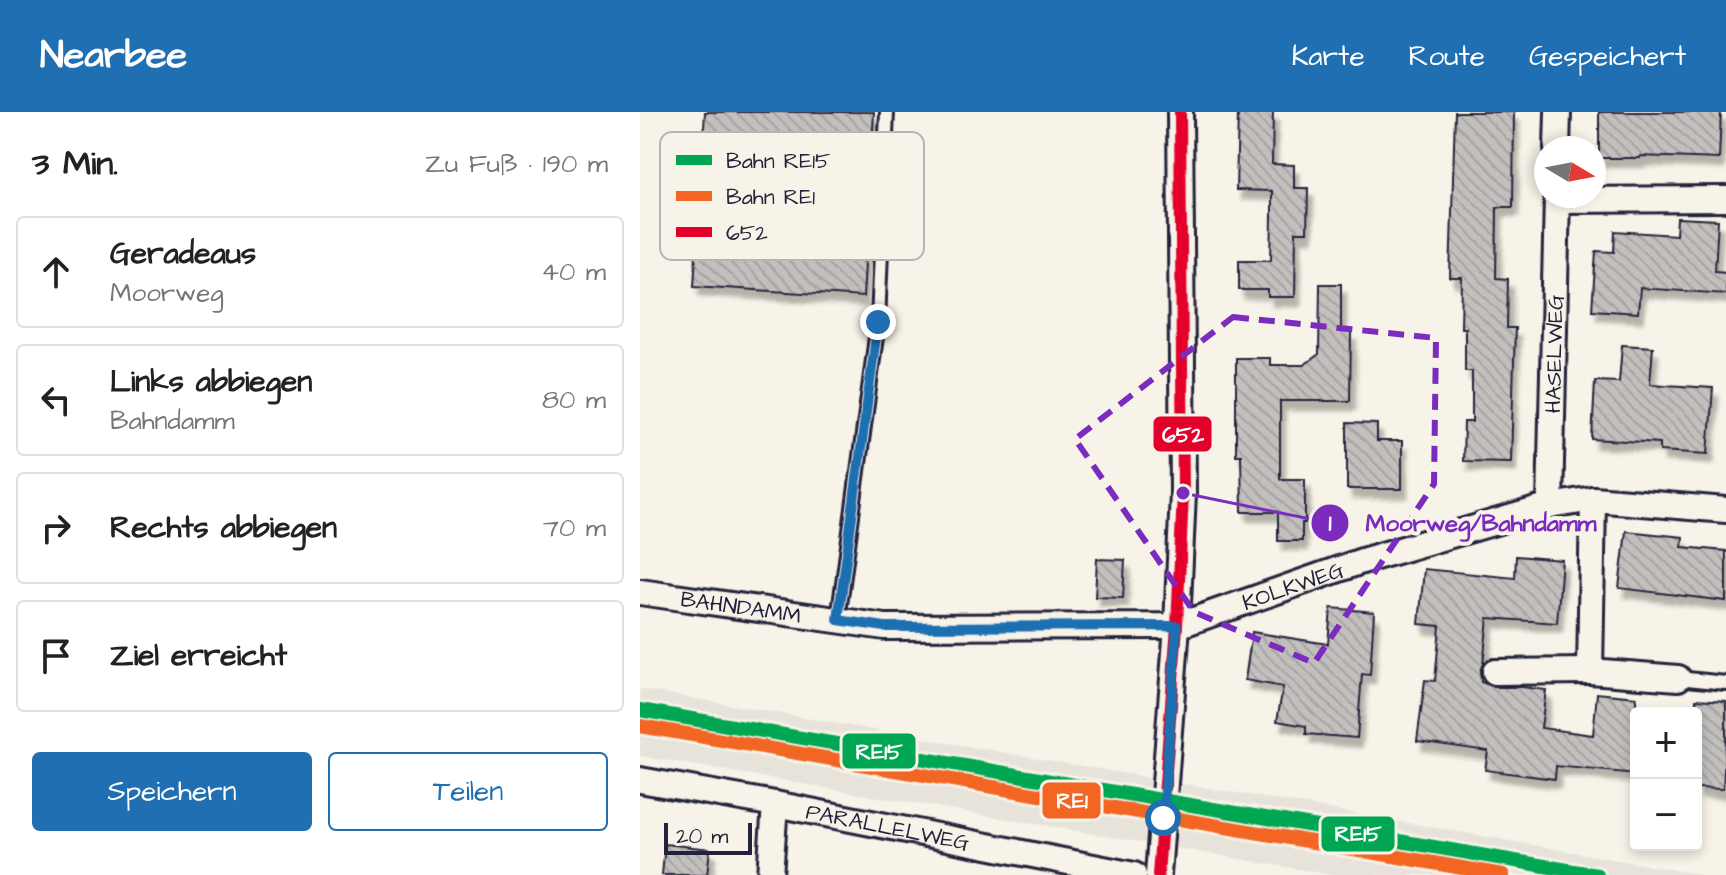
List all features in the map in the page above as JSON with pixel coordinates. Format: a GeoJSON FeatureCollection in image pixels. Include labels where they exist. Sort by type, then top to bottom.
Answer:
{"type":"FeatureCollection","features":[{"type":"Feature","properties":{"kind":"street"},"geometry":{"type":"LineString","coordinates":[[1158,875],[1177,626],[1183,493],[1180,112]]}},
{"type":"Feature","properties":{"kind":"street"},"geometry":{"type":"LineString","coordinates":[[1557,136],[1558,112]]}},
{"type":"Feature","properties":{"kind":"street","name":"HASELWEG"},"geometry":{"type":"LineString","coordinates":[[1606,198],[1726,199]]}},
{"type":"Feature","properties":{"kind":"street","name":"HASELWEG"},"geometry":{"type":"LineString","coordinates":[[1550,506],[1557,208]]}},
{"type":"Feature","properties":{"kind":"street"},"geometry":{"type":"LineString","coordinates":[[1590,671],[1593,499]]}},
{"type":"Feature","properties":{"kind":"street","name":"KOLKWEG"},"geometry":{"type":"LineString","coordinates":[[1177,626],[1362,561],[1550,506],[1593,499],[1726,510]]}},
{"type":"Feature","properties":{"kind":"street","name":"BAHNDAMM"},"geometry":{"type":"LineString","coordinates":[[640,592],[885,627],[1177,626]]}},
{"type":"Feature","properties":{"kind":"street"},"geometry":{"type":"LineString","coordinates":[[1495,672],[1590,671],[1678,678]]}},
{"type":"Feature","properties":{"kind":"street","name":"PARALLELWEG"},"geometry":{"type":"LineString","coordinates":[[640,780],[1134,875]]}},
{"type":"Feature","properties":{"kind":"street"},"geometry":{"type":"LineString","coordinates":[[770,875],[775,804]]}},
{"type":"Feature","properties":{"kind":"lane"},"geometry":{"type":"LineString","coordinates":[[886,132],[887,112]]}},
{"type":"Feature","properties":{"kind":"lane"},"geometry":{"type":"LineString","coordinates":[[838,620],[878,322],[881,260]]}},
{"type":"Feature","properties":{"kind":"lane"},"geometry":{"type":"LineString","coordinates":[[1678,678],[1726,683]]}},
{"type":"Feature","properties":{"kind":"highlighted area"},"geometry":{"type":"Polygon","coordinates":[[[1233,317],[1436,338],[1434,484],[1314,663],[1194,612],[1075,439],[1233,317]]]}},
{"type":"Feature","properties":{"kind":"shaded area"},"geometry":{"type":"Polygon","coordinates":[[[640,689],[1702,875],[1332,875],[640,756],[640,689]]]}},
{"type":"Feature","properties":{"kind":"building"},"geometry":{"type":"Polygon","coordinates":[[[705,112],[874,112],[873,132],[704,132],[705,112]]]}},
{"type":"Feature","properties":{"kind":"building"},"geometry":{"type":"Polygon","coordinates":[[[1238,112],[1273,112],[1272,164],[1294,165],[1294,188],[1308,188],[1307,232],[1296,232],[1295,297],[1268,297],[1268,290],[1239,290],[1239,260],[1271,260],[1272,191],[1236,190],[1238,112]]]}},
{"type":"Feature","properties":{"kind":"building"},"geometry":{"type":"Polygon","coordinates":[[[1455,112],[1514,112],[1513,207],[1497,207],[1496,278],[1508,279],[1507,328],[1515,328],[1511,462],[1463,461],[1464,422],[1472,422],[1472,371],[1465,371],[1465,328],[1461,328],[1462,278],[1450,278],[1455,112]]]}},
{"type":"Feature","properties":{"kind":"building"},"geometry":{"type":"Polygon","coordinates":[[[1599,112],[1721,112],[1719,159],[1606,158],[1606,136],[1599,136],[1599,112]]]}},
{"type":"Feature","properties":{"kind":"building"},"geometry":{"type":"Polygon","coordinates":[[[1677,218],[1718,220],[1715,271],[1726,272],[1726,294],[1640,288],[1638,313],[1592,310],[1596,251],[1614,252],[1615,231],[1676,235],[1677,218]]]}},
{"type":"Feature","properties":{"kind":"building"},"geometry":{"type":"Polygon","coordinates":[[[696,260],[865,260],[863,297],[694,286],[696,260]]]}},
{"type":"Feature","properties":{"kind":"building"},"geometry":{"type":"Polygon","coordinates":[[[1320,284],[1341,284],[1341,332],[1351,332],[1350,401],[1280,401],[1280,479],[1305,479],[1305,523],[1302,523],[1302,541],[1278,541],[1278,512],[1242,512],[1241,455],[1236,455],[1236,358],[1270,358],[1270,365],[1304,365],[1319,354],[1320,284]]]}},
{"type":"Feature","properties":{"kind":"building"},"geometry":{"type":"Polygon","coordinates":[[[1622,345],[1653,347],[1650,384],[1713,388],[1708,454],[1660,451],[1660,443],[1592,439],[1595,381],[1619,382],[1622,345]]]}},
{"type":"Feature","properties":{"kind":"building"},"geometry":{"type":"Polygon","coordinates":[[[1347,423],[1377,424],[1377,441],[1402,441],[1402,489],[1347,489],[1347,423]]]}},
{"type":"Feature","properties":{"kind":"building"},"geometry":{"type":"Polygon","coordinates":[[[1626,531],[1683,537],[1682,547],[1726,551],[1726,601],[1619,588],[1626,531]]]}},
{"type":"Feature","properties":{"kind":"building"},"geometry":{"type":"Polygon","coordinates":[[[1516,556],[1562,560],[1557,623],[1488,618],[1481,682],[1495,687],[1546,690],[1541,728],[1593,735],[1597,693],[1636,697],[1636,707],[1630,707],[1630,773],[1556,766],[1555,779],[1485,770],[1488,751],[1417,741],[1425,680],[1435,681],[1440,626],[1419,624],[1424,569],[1515,578],[1516,556]]]}},
{"type":"Feature","properties":{"kind":"building"},"geometry":{"type":"Polygon","coordinates":[[[1097,559],[1125,560],[1123,598],[1095,597],[1097,559]]]}},
{"type":"Feature","properties":{"kind":"building"},"geometry":{"type":"Polygon","coordinates":[[[1331,608],[1374,612],[1370,675],[1362,674],[1357,738],[1306,734],[1306,726],[1277,721],[1283,687],[1245,680],[1252,632],[1328,644],[1331,608]]]}},
{"type":"Feature","properties":{"kind":"building"},"geometry":{"type":"Polygon","coordinates":[[[1696,699],[1726,701],[1723,789],[1702,788],[1702,707],[1696,707],[1696,699]]]}},
{"type":"Feature","properties":{"kind":"building"},"geometry":{"type":"Polygon","coordinates":[[[665,844],[710,849],[707,875],[662,875],[665,844]]]}},
{"type":"Feature","properties":{"kind":"rail line","name":"RE15"},"geometry":{"type":"LineString","coordinates":[[640,710],[1597,875]]}},
{"type":"Feature","properties":{"kind":"rail line","name":"RE1"},"geometry":{"type":"LineString","coordinates":[[640,726],[1503,875]]}},
{"type":"Feature","properties":{"kind":"transit line","name":"652"},"geometry":{"type":"LineString","coordinates":[[1158,875],[1177,626],[1183,493],[1180,112]]}},
{"type":"Feature","properties":{"kind":"place","name":"Moorweg/Bahndamm"},"geometry":{"type":"Point","coordinates":[1183,493]}},
{"type":"Feature","properties":{"kind":"route"},"geometry":{"type":"LineString","coordinates":[[878,322],[838,620],[885,627],[1177,626],[1163,818]]}}]}
